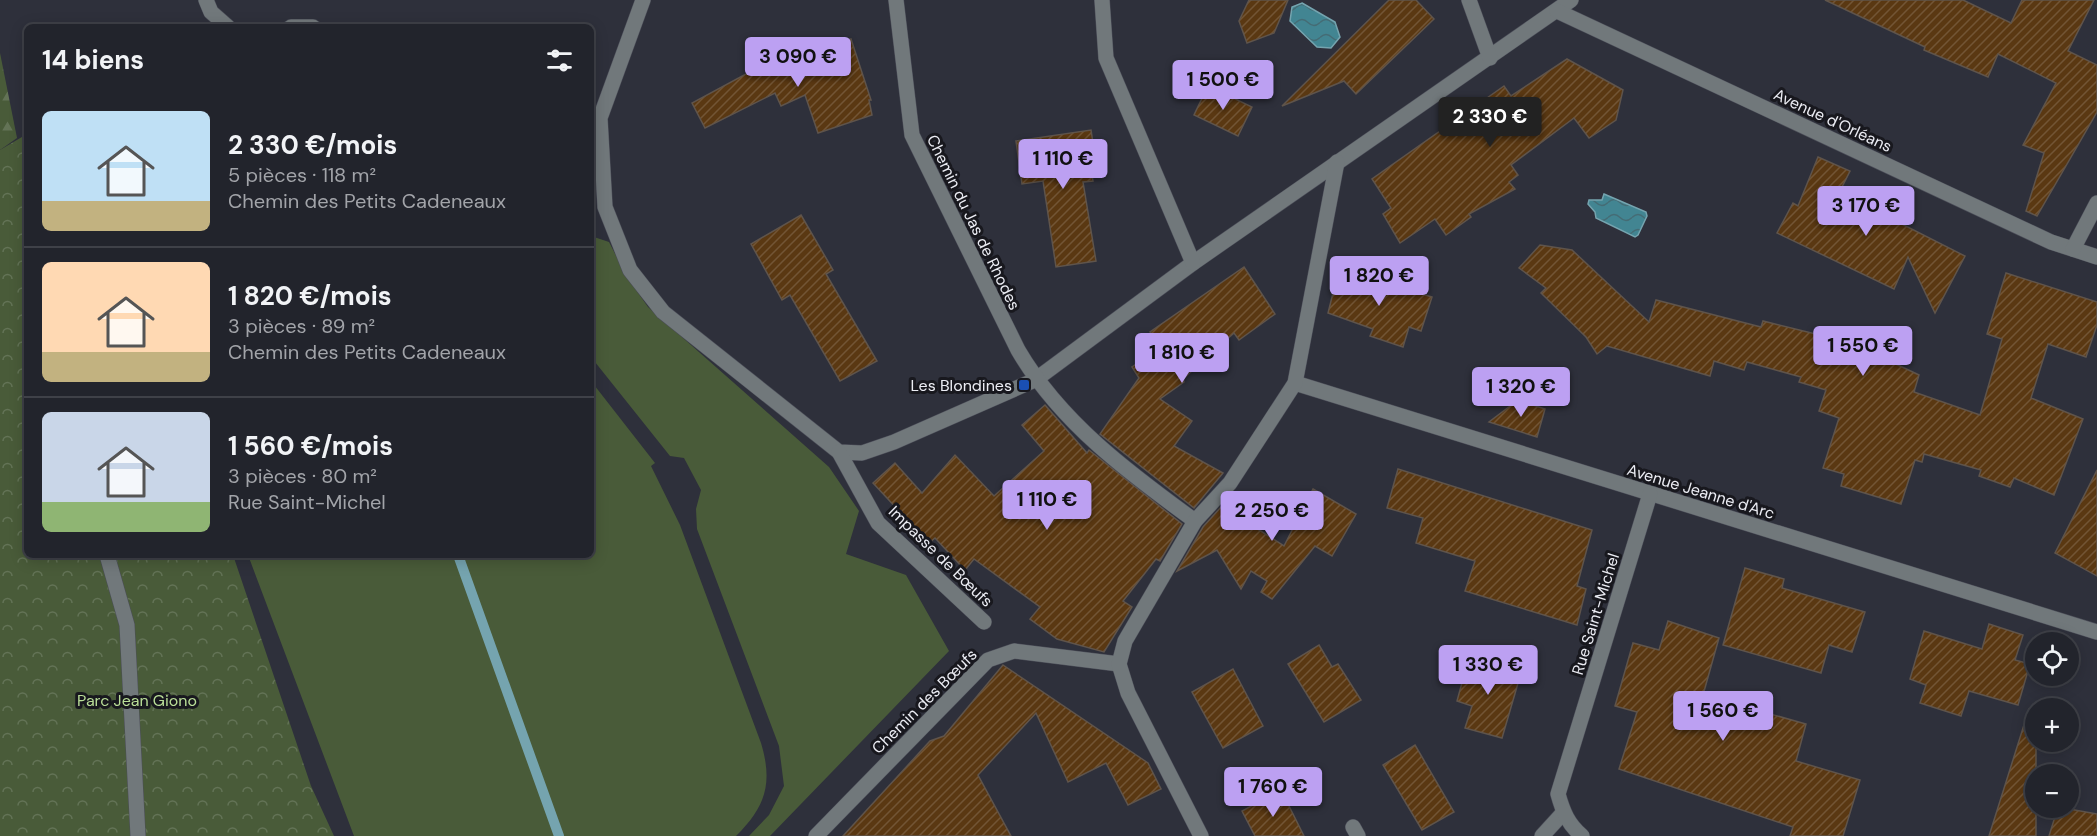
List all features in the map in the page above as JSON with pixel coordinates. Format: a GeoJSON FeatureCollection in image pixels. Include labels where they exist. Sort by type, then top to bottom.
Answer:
{"type":"FeatureCollection","features":[{"type":"Feature","properties":{"kind":"street"},"geometry":{"type":"LineString","coordinates":[[206,0],[211,12],[225,24]]}},
{"type":"Feature","properties":{"kind":"street"},"geometry":{"type":"LineString","coordinates":[[643,0],[596,117],[604,207],[630,270],[663,312],[838,452],[862,453],[894,442],[1035,380],[1193,263],[1571,0]]}},
{"type":"Feature","properties":{"kind":"street","name":"Chemin du Jas de Rhodes"},"geometry":{"type":"LineString","coordinates":[[896,0],[912,135],[1035,380],[1118,464],[1195,521]]}},
{"type":"Feature","properties":{"kind":"street"},"geometry":{"type":"LineString","coordinates":[[1102,0],[1106,58],[1193,263]]}},
{"type":"Feature","properties":{"kind":"street"},"geometry":{"type":"LineString","coordinates":[[1469,0],[1490,58]]}},
{"type":"Feature","properties":{"kind":"street","name":"Avenue d'Orléans"},"geometry":{"type":"LineString","coordinates":[[1557,11],[2040,237],[2097,257]]}},
{"type":"Feature","properties":{"kind":"street"},"geometry":{"type":"LineString","coordinates":[[1201,836],[1128,693],[1119,664],[1125,641],[1195,521],[1230,483],[1295,383],[1337,162]]}},
{"type":"Feature","properties":{"kind":"street"},"geometry":{"type":"LineString","coordinates":[[2073,249],[2097,202]]}},
{"type":"Feature","properties":{"kind":"street","name":"Avenue Jeanne d'Arc"},"geometry":{"type":"LineString","coordinates":[[1295,383],[2097,632]]}},
{"type":"Feature","properties":{"kind":"street","name":"Impasse de Bœufs"},"geometry":{"type":"LineString","coordinates":[[838,452],[878,523],[984,622]]}},
{"type":"Feature","properties":{"kind":"street","name":"Rue Saint-Michel"},"geometry":{"type":"LineString","coordinates":[[1563,813],[1558,794],[1650,494]]}},
{"type":"Feature","properties":{"kind":"street"},"geometry":{"type":"LineString","coordinates":[[107,558],[127,625],[138,836]]}},
{"type":"Feature","properties":{"kind":"street","name":"Chemin des Bœufs"},"geometry":{"type":"LineString","coordinates":[[816,836],[988,660],[1014,651],[1119,664]]}},
{"type":"Feature","properties":{"kind":"street"},"geometry":{"type":"LineString","coordinates":[[1542,836],[1563,813],[1572,828],[1582,836]]}},
{"type":"Feature","properties":{"kind":"green space"},"geometry":{"type":"Polygon","coordinates":[[[0,53],[17,138],[0,150],[0,53]]]}},
{"type":"Feature","properties":{"kind":"green space","name":"Parc Jean Giono"},"geometry":{"type":"Polygon","coordinates":[[[24,136],[24,558],[234,558],[311,786],[334,836],[0,836],[0,150],[24,136]]]}},
{"type":"Feature","properties":{"kind":"green space"},"geometry":{"type":"Polygon","coordinates":[[[594,237],[609,242],[627,277],[648,307],[829,467],[859,511],[846,554],[906,575],[949,651],[770,836],[749,836],[769,815],[784,786],[779,746],[697,529],[696,509],[701,490],[684,458],[670,456],[594,361],[594,237]]]}},
{"type":"Feature","properties":{"kind":"green space"},"geometry":{"type":"Polygon","coordinates":[[[594,385],[655,463],[651,466],[680,525],[761,743],[765,757],[766,782],[760,804],[736,836],[354,836],[249,558],[594,558],[594,385]]]}},
{"type":"Feature","properties":{"kind":"water"},"geometry":{"type":"Polygon","coordinates":[[[1302,3],[1335,22],[1340,37],[1331,48],[1317,47],[1290,21],[1292,7],[1302,3]]]}},
{"type":"Feature","properties":{"kind":"water"},"geometry":{"type":"Polygon","coordinates":[[[1604,194],[1646,212],[1647,216],[1638,235],[1635,237],[1596,218],[1595,212],[1588,204],[1589,200],[1602,200],[1604,194]]]}},
{"type":"Feature","properties":{"kind":"building"},"geometry":{"type":"Polygon","coordinates":[[[1249,0],[1288,0],[1274,33],[1247,43],[1239,21],[1249,0]]]}},
{"type":"Feature","properties":{"kind":"building"},"geometry":{"type":"Polygon","coordinates":[[[1389,0],[1416,0],[1434,19],[1356,94],[1344,81],[1282,106],[1389,0]]]}},
{"type":"Feature","properties":{"kind":"building"},"geometry":{"type":"Polygon","coordinates":[[[1825,0],[1963,0],[2011,23],[2022,0],[2094,0],[2068,51],[2097,65],[2097,112],[2037,216],[2026,211],[2044,153],[2023,145],[2056,83],[1998,54],[1988,77],[1924,50],[1925,47],[1825,0]]]}},
{"type":"Feature","properties":{"kind":"building"},"geometry":{"type":"Polygon","coordinates":[[[851,39],[871,100],[869,100],[872,115],[818,133],[805,95],[781,106],[775,93],[705,128],[692,103],[748,73],[746,69],[783,50],[788,61],[851,39]]]}},
{"type":"Feature","properties":{"kind":"building"},"geometry":{"type":"Polygon","coordinates":[[[1567,59],[1623,90],[1616,120],[1589,138],[1574,118],[1511,165],[1518,175],[1509,182],[1515,189],[1469,214],[1471,217],[1446,235],[1435,219],[1400,243],[1383,214],[1391,208],[1372,179],[1504,86],[1511,96],[1567,59]]]}},
{"type":"Feature","properties":{"kind":"building"},"geometry":{"type":"Polygon","coordinates":[[[1206,90],[1217,90],[1252,107],[1238,136],[1194,115],[1206,90]]]}},
{"type":"Feature","properties":{"kind":"building"},"geometry":{"type":"Polygon","coordinates":[[[1091,130],[1096,162],[1090,162],[1093,181],[1083,182],[1096,261],[1056,267],[1043,181],[1022,184],[1016,141],[1091,130]]]}},
{"type":"Feature","properties":{"kind":"building"},"geometry":{"type":"Polygon","coordinates":[[[1818,157],[1850,171],[1840,191],[1850,194],[1847,201],[1891,221],[1890,218],[1965,256],[1935,313],[1908,257],[1894,289],[1777,233],[1793,203],[1798,206],[1818,157]]]}},
{"type":"Feature","properties":{"kind":"building"},"geometry":{"type":"Polygon","coordinates":[[[801,215],[833,270],[826,274],[877,361],[840,381],[790,295],[782,300],[751,244],[801,215]]]}},
{"type":"Feature","properties":{"kind":"building"},"geometry":{"type":"Polygon","coordinates":[[[1540,245],[1572,250],[1649,322],[1656,300],[1761,327],[1763,321],[1836,339],[1858,346],[1919,375],[1914,392],[1980,415],[2002,339],[1987,334],[2006,273],[2097,302],[2097,325],[2086,357],[2048,344],[2031,398],[2083,419],[2054,495],[2014,478],[2010,487],[1979,476],[1981,470],[1924,454],[1922,462],[1915,460],[1901,504],[1841,486],[1844,474],[1823,468],[1839,418],[1819,411],[1826,390],[1799,382],[1801,377],[1747,362],[1744,370],[1714,361],[1710,376],[1607,346],[1597,354],[1586,337],[1541,293],[1546,288],[1519,268],[1540,245]]]}},
{"type":"Feature","properties":{"kind":"building"},"geometry":{"type":"Polygon","coordinates":[[[1244,267],[1275,314],[1239,340],[1234,333],[1183,379],[1184,382],[1160,399],[1192,421],[1174,446],[1223,473],[1194,508],[1100,434],[1139,378],[1132,367],[1161,347],[1150,332],[1244,267]]]}},
{"type":"Feature","properties":{"kind":"building"},"geometry":{"type":"Polygon","coordinates":[[[1339,269],[1432,297],[1421,331],[1409,327],[1403,347],[1370,336],[1373,329],[1328,313],[1339,269]]]}},
{"type":"Feature","properties":{"kind":"building"},"geometry":{"type":"Polygon","coordinates":[[[1518,400],[1545,409],[1537,437],[1489,422],[1518,400]]]}},
{"type":"Feature","properties":{"kind":"building"},"geometry":{"type":"Polygon","coordinates":[[[1045,405],[1087,453],[1089,450],[1182,524],[1160,561],[1156,559],[1123,601],[1132,607],[1104,652],[1057,639],[1030,619],[1040,607],[974,559],[965,570],[935,538],[929,543],[873,483],[895,463],[922,493],[955,455],[994,496],[1044,451],[1022,425],[1045,405]]]}},
{"type":"Feature","properties":{"kind":"building"},"geometry":{"type":"Polygon","coordinates":[[[1398,469],[1592,530],[1577,586],[1586,589],[1577,625],[1465,591],[1475,561],[1416,543],[1423,518],[1387,508],[1398,469]]]}},
{"type":"Feature","properties":{"kind":"building"},"geometry":{"type":"Polygon","coordinates":[[[2097,470],[2097,576],[2055,553],[2097,470]]]}},
{"type":"Feature","properties":{"kind":"building"},"geometry":{"type":"Polygon","coordinates":[[[1313,489],[1356,514],[1332,556],[1315,546],[1272,599],[1261,592],[1267,581],[1251,571],[1241,589],[1217,550],[1177,571],[1203,527],[1222,506],[1284,546],[1313,489]]]}},
{"type":"Feature","properties":{"kind":"building"},"geometry":{"type":"Polygon","coordinates":[[[1745,568],[1784,579],[1782,588],[1865,612],[1852,652],[1829,645],[1821,673],[1723,645],[1745,568]]]}},
{"type":"Feature","properties":{"kind":"building"},"geometry":{"type":"Polygon","coordinates":[[[1668,621],[1719,638],[1703,695],[1806,724],[1796,761],[1860,780],[1843,836],[1790,836],[1793,827],[1619,769],[1637,712],[1615,706],[1633,643],[1659,650],[1668,621]]]}},
{"type":"Feature","properties":{"kind":"building"},"geometry":{"type":"Polygon","coordinates":[[[1989,624],[2023,635],[2015,660],[2025,663],[2025,681],[2018,705],[1969,691],[1961,716],[1920,703],[1926,685],[1910,679],[1924,631],[1982,649],[1989,624]]]}},
{"type":"Feature","properties":{"kind":"building"},"geometry":{"type":"Polygon","coordinates":[[[1319,645],[1332,667],[1338,664],[1361,700],[1324,722],[1288,664],[1319,645]]]}},
{"type":"Feature","properties":{"kind":"building"},"geometry":{"type":"Polygon","coordinates":[[[1469,657],[1521,673],[1502,738],[1465,728],[1472,706],[1457,701],[1469,657]]]}},
{"type":"Feature","properties":{"kind":"building"},"geometry":{"type":"Polygon","coordinates":[[[1003,665],[1148,763],[1161,789],[1128,805],[1106,763],[1068,782],[1036,713],[978,775],[1011,836],[843,836],[930,741],[944,736],[1003,665]]]}},
{"type":"Feature","properties":{"kind":"building"},"geometry":{"type":"Polygon","coordinates":[[[1233,669],[1263,726],[1223,748],[1192,692],[1233,669]]]}},
{"type":"Feature","properties":{"kind":"building"},"geometry":{"type":"Polygon","coordinates":[[[2025,722],[2025,752],[2036,752],[2036,764],[2025,764],[2025,818],[2036,818],[2036,836],[1989,836],[2025,722]]]}},
{"type":"Feature","properties":{"kind":"building"},"geometry":{"type":"Polygon","coordinates":[[[1415,745],[1454,812],[1422,830],[1383,765],[1415,745]]]}},
{"type":"Feature","properties":{"kind":"building"},"geometry":{"type":"Polygon","coordinates":[[[1281,790],[1304,836],[1255,836],[1242,811],[1281,790]]]}},
{"type":"Feature","properties":{"kind":"building"},"geometry":{"type":"Polygon","coordinates":[[[2079,811],[2097,814],[2097,836],[2049,836],[2055,818],[2079,818],[2079,811]]]}},
{"type":"Feature","properties":{"kind":"waterway"},"geometry":{"type":"LineString","coordinates":[[459,558],[559,836]]}},
{"type":"Feature","properties":{"kind":"place","name":"Les Blondines"},"geometry":{"type":"Point","coordinates":[1024,385]}}]}
